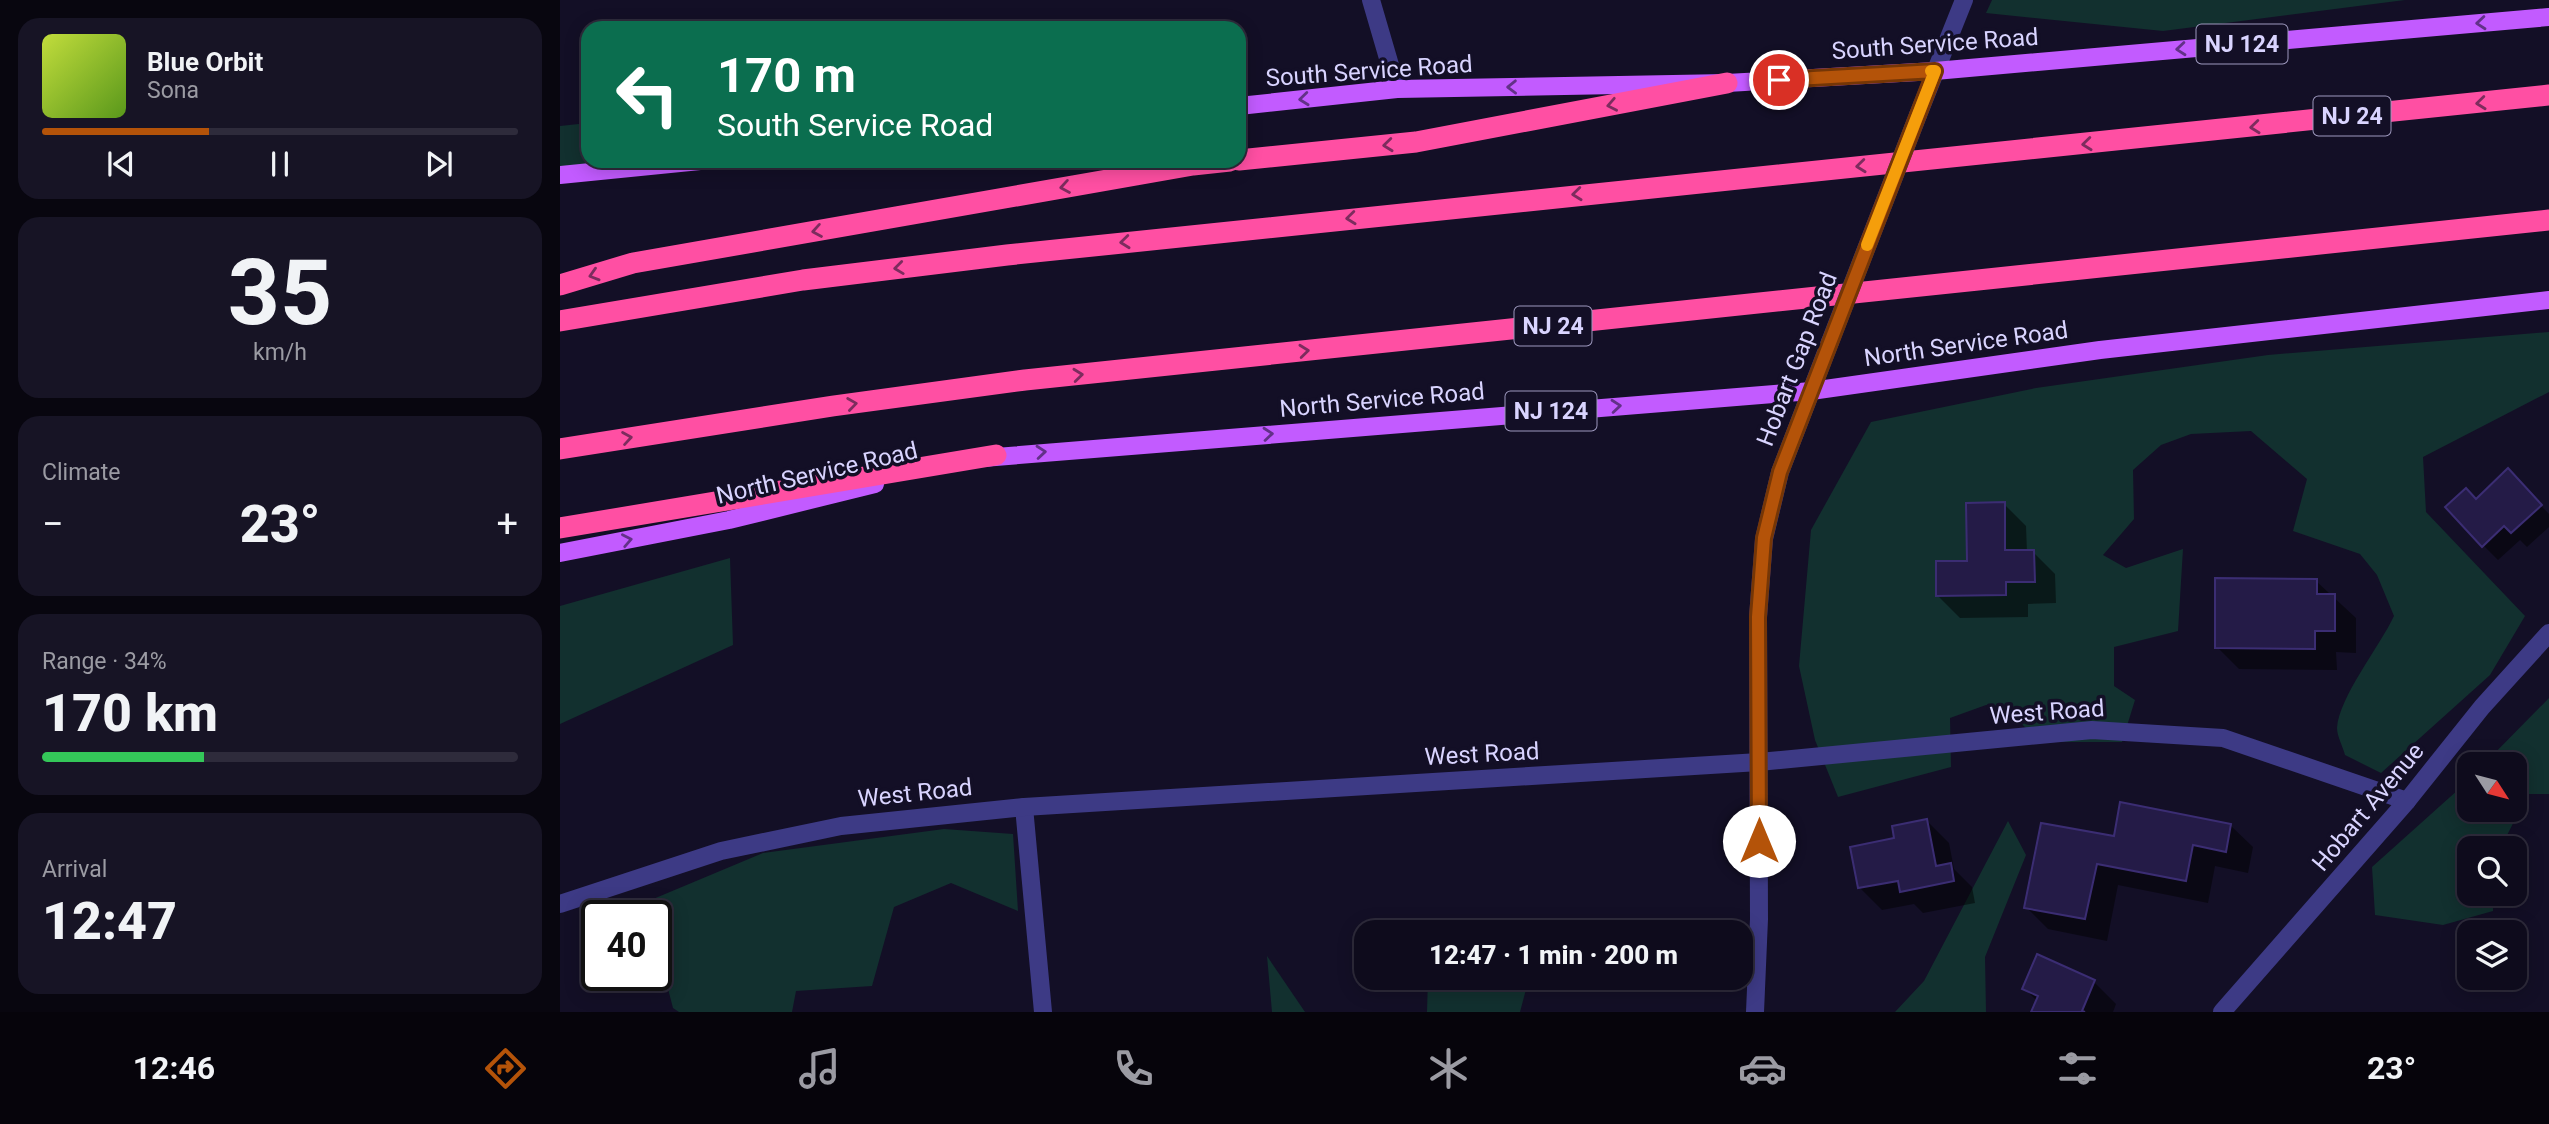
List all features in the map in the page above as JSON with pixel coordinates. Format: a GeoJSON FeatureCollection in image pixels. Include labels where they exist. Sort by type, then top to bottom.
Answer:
{"type":"FeatureCollection","features":[{"type":"Feature","properties":{"kind":"highway"},"geometry":{"type":"LineString","coordinates":[[1246,159],[1416,142],[1727,83]]}},
{"type":"Feature","properties":{"kind":"highway","name":"NJ 24"},"geometry":{"type":"LineString","coordinates":[[560,321],[803,280],[1007,255],[2549,95]]}},
{"type":"Feature","properties":{"kind":"highway"},"geometry":{"type":"LineString","coordinates":[[560,285],[633,263],[1176,168]]}},
{"type":"Feature","properties":{"kind":"highway","name":"NJ 24"},"geometry":{"type":"LineString","coordinates":[[560,449],[833,406],[1025,380],[2549,220]]}},
{"type":"Feature","properties":{"kind":"highway"},"geometry":{"type":"LineString","coordinates":[[560,528],[996,455]]}},
{"type":"Feature","properties":{"kind":"main road","name":"South Service Road"},"geometry":{"type":"LineString","coordinates":[[1246,105],[1397,89],[1727,83],[1935,71],[2549,17]]}},
{"type":"Feature","properties":{"kind":"main road"},"geometry":{"type":"LineString","coordinates":[[560,176],[635,168]]}},
{"type":"Feature","properties":{"kind":"main road","name":"North Service Road"},"geometry":{"type":"LineString","coordinates":[[560,553],[729,520],[996,455],[1811,391],[2100,350],[2549,300]]}},
{"type":"Feature","properties":{"kind":"street"},"geometry":{"type":"LineString","coordinates":[[1371,0],[1397,89]]}},
{"type":"Feature","properties":{"kind":"street"},"geometry":{"type":"LineString","coordinates":[[1935,71],[1964,0]]}},
{"type":"Feature","properties":{"kind":"street","name":"Hobart Gap Road"},"geometry":{"type":"LineString","coordinates":[[1755,1012],[1759,762],[1758,617],[1764,538],[1780,472],[1935,71]]}},
{"type":"Feature","properties":{"kind":"street","name":"Hobart Avenue"},"geometry":{"type":"LineString","coordinates":[[2222,1012],[2407,801],[2482,707],[2549,632]]}},
{"type":"Feature","properties":{"kind":"street","name":"West Road"},"geometry":{"type":"LineString","coordinates":[[560,904],[734,848],[841,825],[1024,807],[1759,762],[2092,730],[2223,738],[2407,801]]}},
{"type":"Feature","properties":{"kind":"street"},"geometry":{"type":"LineString","coordinates":[[1024,807],[1042,1012]]}},
{"type":"Feature","properties":{"kind":"green space"},"geometry":{"type":"Polygon","coordinates":[[[1992,0],[2405,0],[2163,31],[1986,13],[1992,0]]]}},
{"type":"Feature","properties":{"kind":"green space"},"geometry":{"type":"Polygon","coordinates":[[[581,124],[581,167],[560,170],[560,126],[581,124]]]}},
{"type":"Feature","properties":{"kind":"green space"},"geometry":{"type":"Polygon","coordinates":[[[2549,332],[2549,392],[2423,457],[2426,512],[2525,616],[2490,675],[2381,773],[2345,755],[2337,728],[2339,716],[2352,687],[2394,616],[2377,575],[2360,554],[2293,531],[2307,479],[2251,431],[2191,434],[2161,445],[2133,470],[2134,519],[2103,555],[2126,568],[2183,549],[2178,631],[2114,647],[2114,686],[2135,700],[2122,742],[2041,742],[2011,714],[1986,705],[1950,718],[1951,767],[1838,797],[1815,740],[1799,666],[1811,530],[1871,422],[2036,388],[2268,355],[2549,332]]]}},
{"type":"Feature","properties":{"kind":"green space"},"geometry":{"type":"Polygon","coordinates":[[[730,558],[733,645],[560,724],[560,606],[730,558]]]}},
{"type":"Feature","properties":{"kind":"green space"},"geometry":{"type":"Polygon","coordinates":[[[2549,698],[2549,794],[2527,796],[2527,752],[2496,752],[2549,698]]]}},
{"type":"Feature","properties":{"kind":"green space"},"geometry":{"type":"Polygon","coordinates":[[[2457,791],[2457,822],[2514,822],[2507,836],[2457,836],[2457,906],[2493,906],[2493,911],[2443,925],[2375,915],[2372,867],[2457,791]]]}},
{"type":"Feature","properties":{"kind":"green space"},"geometry":{"type":"Polygon","coordinates":[[[2008,821],[2026,855],[1985,957],[1986,1012],[1895,1012],[1924,981],[2008,821]]]}},
{"type":"Feature","properties":{"kind":"green space"},"geometry":{"type":"Polygon","coordinates":[[[944,829],[1013,834],[1018,911],[951,883],[894,907],[872,986],[796,991],[792,1012],[679,1012],[673,1008],[669,991],[672,991],[672,900],[651,900],[763,853],[944,829]]]}},
{"type":"Feature","properties":{"kind":"green space"},"geometry":{"type":"Polygon","coordinates":[[[1267,956],[1305,1012],[1272,1012],[1267,956]]]}},
{"type":"Feature","properties":{"kind":"green space"},"geometry":{"type":"Polygon","coordinates":[[[1428,990],[1526,990],[1520,1012],[1427,1012],[1428,990]]]}},
{"type":"Feature","properties":{"kind":"building"},"geometry":{"type":"Polygon","coordinates":[[[2508,468],[2542,505],[2511,533],[2504,526],[2482,547],[2445,507],[2466,488],[2476,499],[2508,468]]]}},
{"type":"Feature","properties":{"kind":"building"},"geometry":{"type":"Polygon","coordinates":[[[2005,502],[2005,550],[2034,550],[2035,582],[2006,582],[2006,595],[1936,596],[1936,561],[1967,561],[1966,503],[2005,502]]]}},
{"type":"Feature","properties":{"kind":"building"},"geometry":{"type":"Polygon","coordinates":[[[2215,578],[2317,579],[2317,594],[2335,594],[2335,631],[2315,631],[2315,649],[2215,648],[2215,578]]]}},
{"type":"Feature","properties":{"kind":"building"},"geometry":{"type":"Polygon","coordinates":[[[2120,802],[2231,824],[2226,852],[2193,845],[2186,881],[2097,864],[2085,919],[2024,908],[2041,823],[2114,836],[2120,802]]]}},
{"type":"Feature","properties":{"kind":"building"},"geometry":{"type":"Polygon","coordinates":[[[1927,819],[1936,866],[1951,863],[1954,881],[1900,892],[1898,881],[1858,888],[1850,847],[1894,838],[1892,826],[1927,819]]]}},
{"type":"Feature","properties":{"kind":"building"},"geometry":{"type":"Polygon","coordinates":[[[2037,954],[2095,980],[2082,1011],[2085,1012],[2031,1012],[2038,996],[2022,989],[2037,954]]]}},
{"type":"Feature","properties":{"kind":"slow traffic"},"geometry":{"type":"LineString","coordinates":[[1867,245],[1935,71],[1931,71]]}},
{"type":"Feature","properties":{"kind":"route"},"geometry":{"type":"LineString","coordinates":[[1759,841],[1758,617],[1764,538],[1780,472],[1935,71],[1779,80]]}}]}
